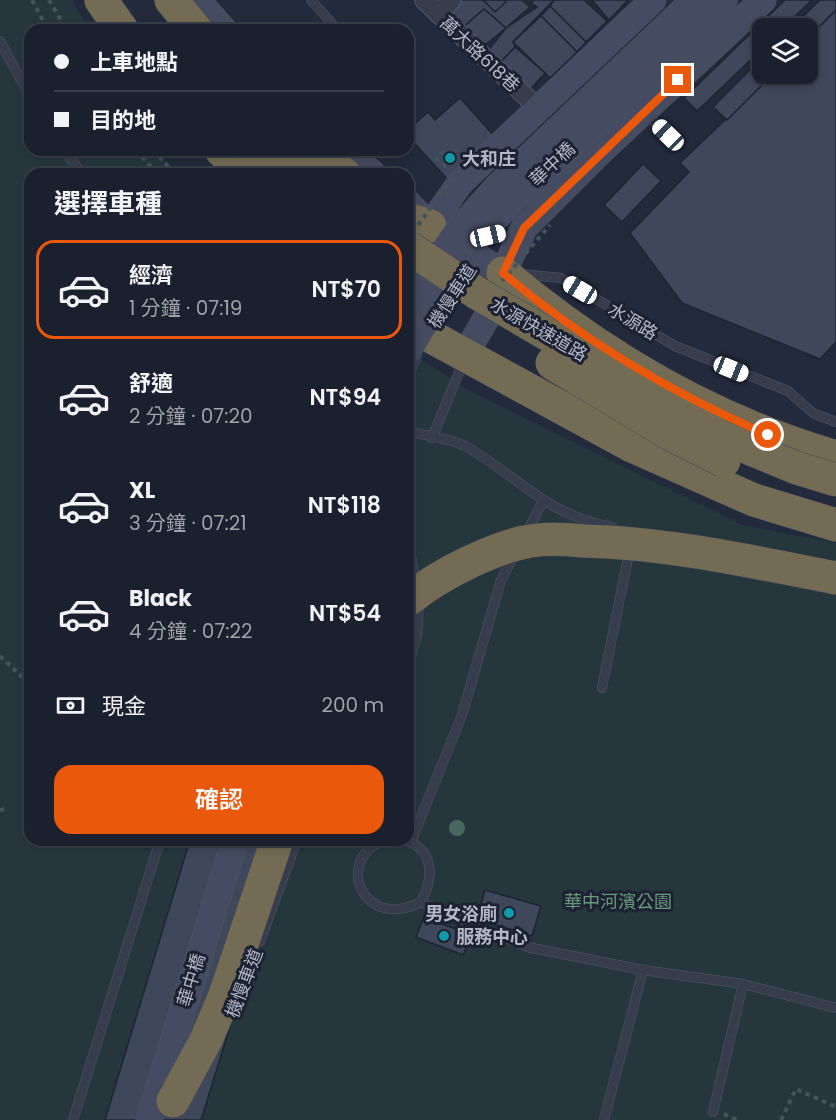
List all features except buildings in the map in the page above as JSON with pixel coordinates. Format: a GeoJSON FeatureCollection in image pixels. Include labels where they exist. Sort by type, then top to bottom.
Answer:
{"type":"FeatureCollection","features":[{"type":"Feature","properties":{"kind":"highway"},"geometry":{"type":"LineString","coordinates":[[81,0],[97,24]]}},
{"type":"Feature","properties":{"kind":"highway"},"geometry":{"type":"LineString","coordinates":[[101,0],[118,24]]}},
{"type":"Feature","properties":{"kind":"highway"},"geometry":{"type":"LineString","coordinates":[[124,0],[142,24]]}},
{"type":"Feature","properties":{"kind":"highway"},"geometry":{"type":"LineString","coordinates":[[148,0],[166,24]]}},
{"type":"Feature","properties":{"kind":"highway"},"geometry":{"type":"LineString","coordinates":[[171,0],[191,24]]}},
{"type":"Feature","properties":{"kind":"highway"},"geometry":{"type":"LineString","coordinates":[[206,156],[218,168]]}},
{"type":"Feature","properties":{"kind":"highway"},"geometry":{"type":"LineString","coordinates":[[227,156],[240,168]]}},
{"type":"Feature","properties":{"kind":"highway"},"geometry":{"type":"LineString","coordinates":[[257,156],[270,168]]}},
{"type":"Feature","properties":{"kind":"highway"},"geometry":{"type":"LineString","coordinates":[[288,156],[302,168]]}},
{"type":"Feature","properties":{"kind":"highway"},"geometry":{"type":"LineString","coordinates":[[322,156],[337,168]]}},
{"type":"Feature","properties":{"kind":"highway"},"geometry":{"type":"LineString","coordinates":[[496,268],[578,331],[656,381],[716,412],[786,442],[836,457]]}},
{"type":"Feature","properties":{"kind":"highway","name":"水源快速道路"},"geometry":{"type":"LineString","coordinates":[[414,270],[477,293],[722,437],[797,468],[836,480]]}},
{"type":"Feature","properties":{"kind":"highway","name":"水源快速道路"},"geometry":{"type":"LineString","coordinates":[[414,270],[670,434],[725,461],[836,502]]}},
{"type":"Feature","properties":{"kind":"highway"},"geometry":{"type":"LineString","coordinates":[[414,272],[465,355],[632,446],[754,500],[836,525]]}},
{"type":"Feature","properties":{"kind":"highway"},"geometry":{"type":"LineString","coordinates":[[414,596],[451,570],[491,554],[537,540],[608,530],[674,533]]}},
{"type":"Feature","properties":{"kind":"highway"},"geometry":{"type":"LineString","coordinates":[[537,540],[614,542],[684,550],[836,578]]}},
{"type":"Feature","properties":{"kind":"highway"},"geometry":{"type":"LineString","coordinates":[[163,1114],[206,1040],[225,995],[275,846]]}},
{"type":"Feature","properties":{"kind":"main road"},"geometry":{"type":"LineString","coordinates":[[197,0],[219,24]]}},
{"type":"Feature","properties":{"kind":"main road"},"geometry":{"type":"LineString","coordinates":[[414,265],[457,173],[538,108],[653,0]]}},
{"type":"Feature","properties":{"kind":"main road","name":"華中橋"},"geometry":{"type":"LineString","coordinates":[[414,268],[440,257],[460,228],[497,187],[694,0]]}},
{"type":"Feature","properties":{"kind":"main road"},"geometry":{"type":"LineString","coordinates":[[465,355],[499,296],[496,268],[524,228],[764,0]]}},
{"type":"Feature","properties":{"kind":"main road","name":"華中橋"},"geometry":{"type":"LineString","coordinates":[[414,341],[472,243],[521,193],[724,8]]}},
{"type":"Feature","properties":{"kind":"main road"},"geometry":{"type":"LineString","coordinates":[[352,156],[366,168]]}},
{"type":"Feature","properties":{"kind":"main road"},"geometry":{"type":"LineString","coordinates":[[457,173],[460,215],[488,236],[524,228]]}},
{"type":"Feature","properties":{"kind":"main road","name":"水源路"},"geometry":{"type":"LineString","coordinates":[[414,269],[496,268]]}},
{"type":"Feature","properties":{"kind":"main road","name":"華中橋"},"geometry":{"type":"LineString","coordinates":[[163,1114],[233,846]]}},
{"type":"Feature","properties":{"kind":"main road","name":"華中橋"},"geometry":{"type":"LineString","coordinates":[[163,1114],[250,846]]}},
{"type":"Feature","properties":{"kind":"street","name":"萬大路618巷"},"geometry":{"type":"LineString","coordinates":[[424,0],[538,108]]}},
{"type":"Feature","properties":{"kind":"street"},"geometry":{"type":"LineString","coordinates":[[438,14],[452,0]]}},
{"type":"Feature","properties":{"kind":"lane"},"geometry":{"type":"LineString","coordinates":[[311,0],[333,24]]}},
{"type":"Feature","properties":{"kind":"lane"},"geometry":{"type":"LineString","coordinates":[[532,197],[724,8]]}},
{"type":"Feature","properties":{"kind":"lane"},"geometry":{"type":"LineString","coordinates":[[0,41],[24,86]]}},
{"type":"Feature","properties":{"kind":"lane"},"geometry":{"type":"LineString","coordinates":[[414,267],[504,166],[573,100]]}},
{"type":"Feature","properties":{"kind":"lane"},"geometry":{"type":"LineString","coordinates":[[644,112],[668,135]]}},
{"type":"Feature","properties":{"kind":"lane","name":"機慢車道"},"geometry":{"type":"LineString","coordinates":[[414,363],[434,321],[472,262],[496,268]]}},
{"type":"Feature","properties":{"kind":"lane","name":"水源路"},"geometry":{"type":"LineString","coordinates":[[496,268],[561,279],[675,346],[788,392],[813,413],[836,422]]}},
{"type":"Feature","properties":{"kind":"lane"},"geometry":{"type":"LineString","coordinates":[[432,438],[465,355]]}},
{"type":"Feature","properties":{"kind":"lane"},"geometry":{"type":"LineString","coordinates":[[414,433],[465,445],[543,501],[583,522],[624,529]]}},
{"type":"Feature","properties":{"kind":"lane"},"geometry":{"type":"LineString","coordinates":[[414,825],[462,715],[501,580],[543,501]]}},
{"type":"Feature","properties":{"kind":"lane"},"geometry":{"type":"LineString","coordinates":[[602,688],[634,531]]}},
{"type":"Feature","properties":{"kind":"lane"},"geometry":{"type":"LineString","coordinates":[[674,533],[836,568]]}},
{"type":"Feature","properties":{"kind":"lane"},"geometry":{"type":"LineString","coordinates":[[414,573],[420,605],[414,645]]}},
{"type":"Feature","properties":{"kind":"lane"},"geometry":{"type":"LineString","coordinates":[[73,1120],[158,846]]}},
{"type":"Feature","properties":{"kind":"lane","name":"機慢車道"},"geometry":{"type":"LineString","coordinates":[[257,949],[295,846]]}},
{"type":"Feature","properties":{"kind":"lane"},"geometry":{"type":"LineString","coordinates":[[375,846],[366,852],[360,861],[360,887],[366,898],[387,910],[399,911],[421,902],[431,881],[427,858],[413,846]]}},
{"type":"Feature","properties":{"kind":"lane"},"geometry":{"type":"LineString","coordinates":[[421,902],[527,947],[643,970],[742,984],[836,1008]]}},
{"type":"Feature","properties":{"kind":"lane"},"geometry":{"type":"LineString","coordinates":[[604,1120],[643,970]]}},
{"type":"Feature","properties":{"kind":"lane"},"geometry":{"type":"LineString","coordinates":[[713,1112],[742,984]]}},
{"type":"Feature","properties":{"kind":"lane"},"geometry":{"type":"LineString","coordinates":[[139,1120],[176,997]]}},
{"type":"Feature","properties":{"kind":"path"},"geometry":{"type":"LineString","coordinates":[[32,0],[45,24]]}},
{"type":"Feature","properties":{"kind":"path"},"geometry":{"type":"LineString","coordinates":[[49,0],[63,24]]}},
{"type":"Feature","properties":{"kind":"path"},"geometry":{"type":"LineString","coordinates":[[414,265],[457,173],[443,152],[437,159]]}},
{"type":"Feature","properties":{"kind":"path"},"geometry":{"type":"LineString","coordinates":[[141,156],[152,168]]}},
{"type":"Feature","properties":{"kind":"path"},"geometry":{"type":"LineString","coordinates":[[159,156],[170,168]]}},
{"type":"Feature","properties":{"kind":"path"},"geometry":{"type":"LineString","coordinates":[[496,268],[550,225]]}},
{"type":"Feature","properties":{"kind":"path"},"geometry":{"type":"LineString","coordinates":[[0,656],[21,676],[24,667]]}},
{"type":"Feature","properties":{"kind":"path"},"geometry":{"type":"LineString","coordinates":[[781,1120],[796,1089],[836,1107]]}},
{"type":"Feature","properties":{"kind":"green space","name":"華中河濱公園"},"geometry":{"type":"Polygon","coordinates":[[[0,0],[72,0],[86,24],[24,24],[24,156],[162,156],[173,168],[24,168],[24,846],[414,846],[414,355],[470,391],[742,525],[836,543],[836,1120],[0,1120],[0,0]]]}},
{"type":"Feature","properties":{"kind":"place","name":"大和庄"},"geometry":{"type":"Point","coordinates":[450,158]}},
{"type":"Feature","properties":{"kind":"place","name":"男女浴廁"},"geometry":{"type":"Point","coordinates":[509,913]}},
{"type":"Feature","properties":{"kind":"place","name":"服務中心"},"geometry":{"type":"Point","coordinates":[444,936]}},
{"type":"Feature","properties":{"kind":"route"},"geometry":{"type":"LineString","coordinates":[[678,80],[597,154],[524,228],[503,273],[578,331],[656,381],[716,412],[768,435]]}}]}
